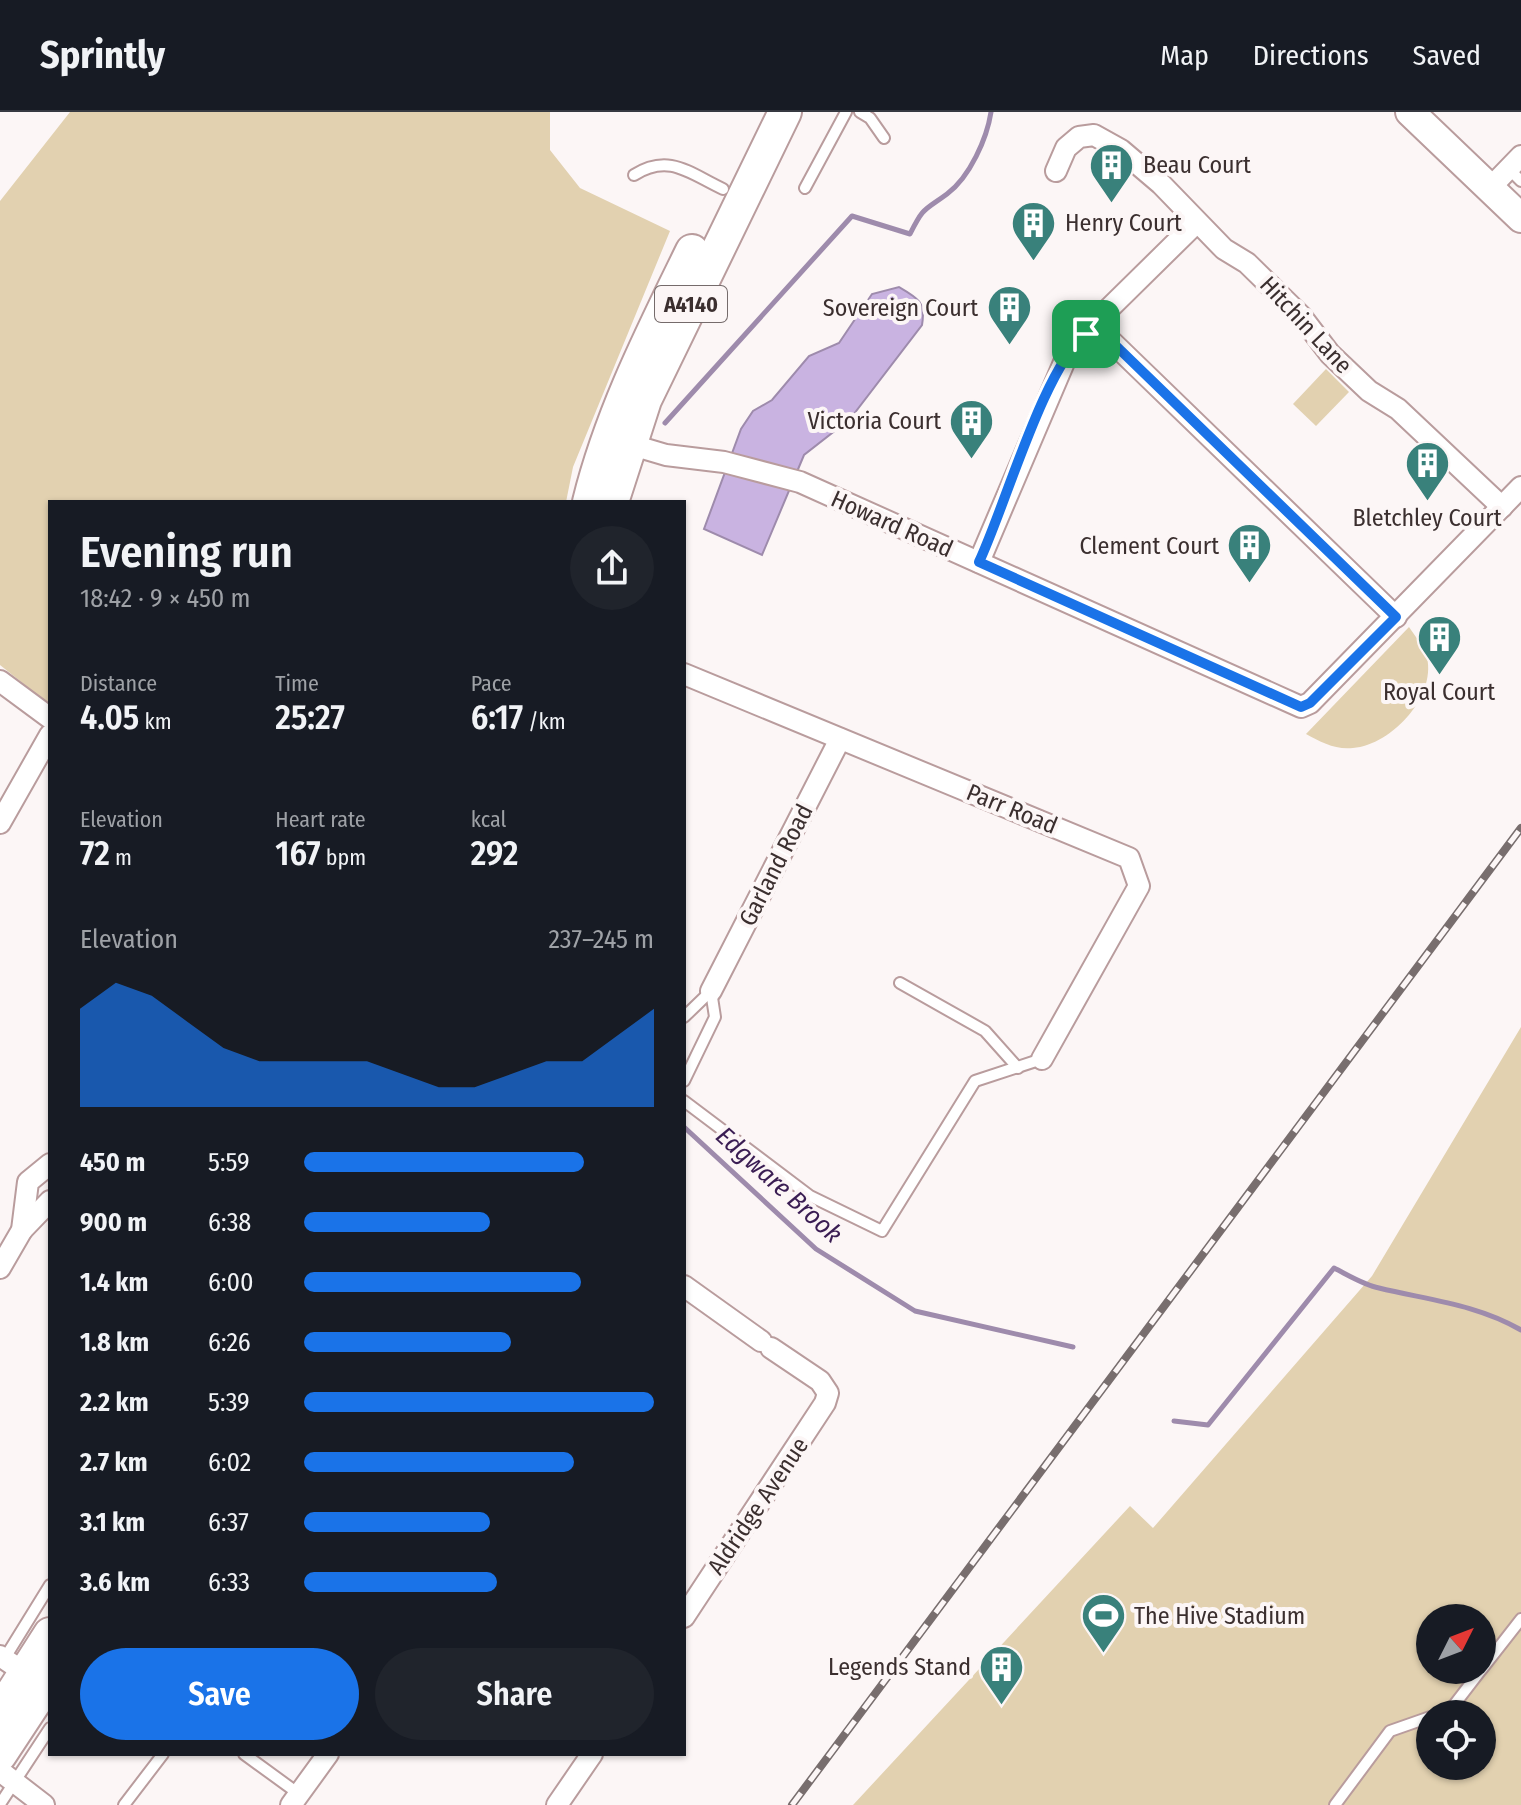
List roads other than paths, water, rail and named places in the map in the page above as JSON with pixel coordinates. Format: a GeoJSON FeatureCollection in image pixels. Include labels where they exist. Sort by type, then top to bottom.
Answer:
{"type":"FeatureCollection","features":[{"type":"Feature","properties":{"kind":"main road","name":"A4140"},"geometry":{"type":"LineString","coordinates":[[612,500],[618,441],[645,347],[760,112]]}},
{"type":"Feature","properties":{"kind":"main road","name":"A4140"},"geometry":{"type":"LineString","coordinates":[[590,500],[618,441],[645,400],[785,112]]}},
{"type":"Feature","properties":{"kind":"main road"},"geometry":{"type":"LineString","coordinates":[[1410,112],[1510,173],[1521,218]]}},
{"type":"Feature","properties":{"kind":"main road"},"geometry":{"type":"LineString","coordinates":[[0,1712],[16,1666],[48,1636]]}},
{"type":"Feature","properties":{"kind":"main road"},"geometry":{"type":"LineString","coordinates":[[5,1769],[16,1666]]}},
{"type":"Feature","properties":{"kind":"street","name":"Hitchin Lane"},"geometry":{"type":"LineString","coordinates":[[1056,171],[1066,148],[1079,137],[1094,135],[1131,158],[1196,223],[1224,249],[1247,263],[1301,316],[1324,349],[1369,391],[1398,409],[1502,507]]}},
{"type":"Feature","properties":{"kind":"street"},"geometry":{"type":"LineString","coordinates":[[979,562],[1042,406],[1071,346],[1196,223]]}},
{"type":"Feature","properties":{"kind":"street"},"geometry":{"type":"LineString","coordinates":[[1086,334],[1113,343],[1396,617]]}},
{"type":"Feature","properties":{"kind":"street","name":"Howard Road"},"geometry":{"type":"LineString","coordinates":[[618,441],[666,455],[724,462],[800,482],[1301,707],[1310,703],[1502,507]]}},
{"type":"Feature","properties":{"kind":"street"},"geometry":{"type":"LineString","coordinates":[[1502,507],[1521,487]]}},
{"type":"Feature","properties":{"kind":"street","name":"Parr Road"},"geometry":{"type":"LineString","coordinates":[[686,675],[1129,858],[1139,886],[1042,1059]]}},
{"type":"Feature","properties":{"kind":"street"},"geometry":{"type":"LineString","coordinates":[[0,681],[48,717]]}},
{"type":"Feature","properties":{"kind":"street"},"geometry":{"type":"LineString","coordinates":[[0,823],[48,739]]}},
{"type":"Feature","properties":{"kind":"street","name":"Garland Road"},"geometry":{"type":"LineString","coordinates":[[711,991],[840,739]]}},
{"type":"Feature","properties":{"kind":"street"},"geometry":{"type":"LineString","coordinates":[[22,1230],[28,1182],[48,1166]]}},
{"type":"Feature","properties":{"kind":"street"},"geometry":{"type":"LineString","coordinates":[[0,1268],[22,1230],[48,1203]]}},
{"type":"Feature","properties":{"kind":"street","name":"Aldridge Avenue"},"geometry":{"type":"LineString","coordinates":[[686,1287],[820,1381],[828,1393],[817,1420],[686,1614]]}},
{"type":"Feature","properties":{"kind":"street"},"geometry":{"type":"LineString","coordinates":[[295,1800],[327,1756]]}},
{"type":"Feature","properties":{"kind":"street"},"geometry":{"type":"LineString","coordinates":[[557,1805],[591,1756]]}},
{"type":"Feature","properties":{"kind":"street"},"geometry":{"type":"LineString","coordinates":[[5,1769],[44,1805]]}},
{"type":"Feature","properties":{"kind":"lane"},"geometry":{"type":"LineString","coordinates":[[805,188],[846,112]]}},
{"type":"Feature","properties":{"kind":"lane"},"geometry":{"type":"LineString","coordinates":[[860,112],[870,118],[884,138]]}},
{"type":"Feature","properties":{"kind":"lane"},"geometry":{"type":"LineString","coordinates":[[634,175],[653,164],[670,164],[723,189]]}},
{"type":"Feature","properties":{"kind":"lane"},"geometry":{"type":"LineString","coordinates":[[900,983],[985,1031],[1018,1068]]}},
{"type":"Feature","properties":{"kind":"lane"},"geometry":{"type":"LineString","coordinates":[[686,1015],[711,991]]}},
{"type":"Feature","properties":{"kind":"lane"},"geometry":{"type":"LineString","coordinates":[[686,1077],[715,1017],[711,991]]}},
{"type":"Feature","properties":{"kind":"lane"},"geometry":{"type":"LineString","coordinates":[[686,1103],[810,1196],[882,1231],[975,1081],[1042,1059]]}},
{"type":"Feature","properties":{"kind":"lane"},"geometry":{"type":"LineString","coordinates":[[16,1666],[48,1590]]}},
{"type":"Feature","properties":{"kind":"lane"},"geometry":{"type":"LineString","coordinates":[[1496,1651],[1521,1619]]}},
{"type":"Feature","properties":{"kind":"lane"},"geometry":{"type":"LineString","coordinates":[[1458,1700],[1470,1684]]}},
{"type":"Feature","properties":{"kind":"lane"},"geometry":{"type":"LineString","coordinates":[[1335,1805],[1390,1731],[1416,1722]]}},
{"type":"Feature","properties":{"kind":"lane"},"geometry":{"type":"LineString","coordinates":[[0,1804],[5,1769],[48,1730]]}},
{"type":"Feature","properties":{"kind":"lane"},"geometry":{"type":"LineString","coordinates":[[124,1805],[161,1756]]}},
{"type":"Feature","properties":{"kind":"lane"},"geometry":{"type":"LineString","coordinates":[[246,1756],[295,1800]]}},
{"type":"Feature","properties":{"kind":"waterway"},"geometry":{"type":"LineString","coordinates":[[665,423],[852,216],[910,234],[922,214],[963,178],[981,145],[991,112]]}},
{"type":"Feature","properties":{"kind":"waterway","name":"Edgware Brook"},"geometry":{"type":"LineString","coordinates":[[686,1129],[816,1249],[915,1311],[1073,1347]]}},
{"type":"Feature","properties":{"kind":"waterway","name":"Edgware Brook"},"geometry":{"type":"LineString","coordinates":[[1174,1421],[1208,1425],[1334,1268],[1373,1287],[1469,1308],[1521,1330]]}},
{"type":"Feature","properties":{"kind":"railway"},"geometry":{"type":"LineString","coordinates":[[792,1805],[1521,828]]}},
{"type":"Feature","properties":{"kind":"place","name":"Beau Court"},"geometry":{"type":"Point","coordinates":[1112,204]}},
{"type":"Feature","properties":{"kind":"place","name":"Henry Court"},"geometry":{"type":"Point","coordinates":[1034,262]}},
{"type":"Feature","properties":{"kind":"place","name":"Sovereign Court"},"geometry":{"type":"Point","coordinates":[1009,347]}},
{"type":"Feature","properties":{"kind":"place","name":"Victoria Court"},"geometry":{"type":"Point","coordinates":[972,460]}},
{"type":"Feature","properties":{"kind":"place","name":"Bletchley Court"},"geometry":{"type":"Point","coordinates":[1427,503]}},
{"type":"Feature","properties":{"kind":"place","name":"Clement Court"},"geometry":{"type":"Point","coordinates":[1250,585]}},
{"type":"Feature","properties":{"kind":"place","name":"Royal Court"},"geometry":{"type":"Point","coordinates":[1439,677]}},
{"type":"Feature","properties":{"kind":"place","name":"The Hive Stadium"},"geometry":{"type":"Point","coordinates":[1103,1655]}},
{"type":"Feature","properties":{"kind":"place","name":"Legends Stand"},"geometry":{"type":"Point","coordinates":[1002,1706]}}]}
